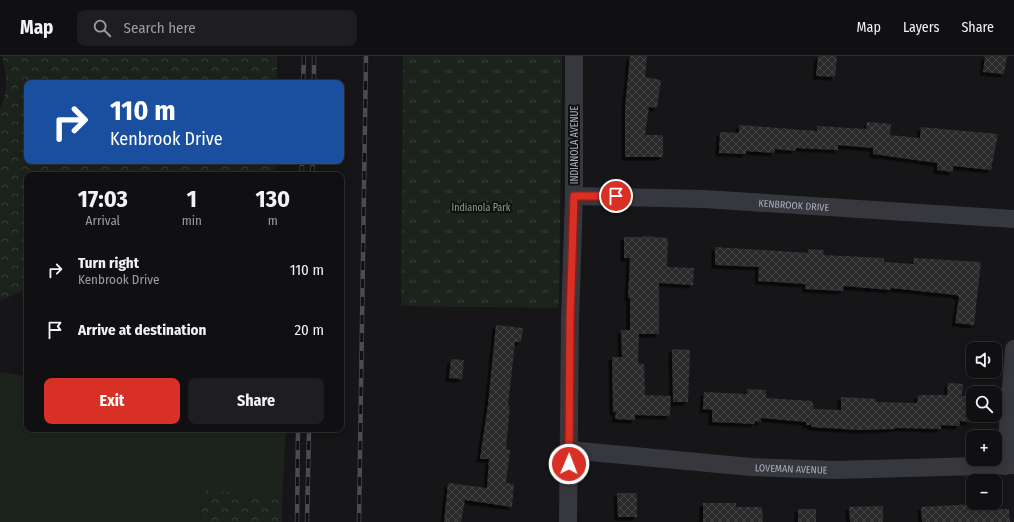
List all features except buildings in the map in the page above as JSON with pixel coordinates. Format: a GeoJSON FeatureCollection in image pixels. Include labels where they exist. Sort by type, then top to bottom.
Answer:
{"type":"FeatureCollection","features":[{"type":"Feature","properties":{"kind":"street","name":"INDIANOLA AVENUE"},"geometry":{"type":"LineString","coordinates":[[568,522],[570,320],[574,196],[574,56]]}},
{"type":"Feature","properties":{"kind":"street","name":"KENBROOK DRIVE"},"geometry":{"type":"LineString","coordinates":[[574,196],[704,199],[1014,219]]}},
{"type":"Feature","properties":{"kind":"street"},"geometry":{"type":"LineString","coordinates":[[1009,465],[1014,349]]}},
{"type":"Feature","properties":{"kind":"street","name":"LOVEMAN AVENUE"},"geometry":{"type":"LineString","coordinates":[[569,450],[759,468],[836,470],[1009,465]]}},
{"type":"Feature","properties":{"kind":"green space"},"geometry":{"type":"Polygon","coordinates":[[[2,56],[277,56],[277,80],[24,80],[24,164],[276,164],[275,171],[24,172],[24,290],[0,301],[0,109],[6,89],[2,56]]]}},
{"type":"Feature","properties":{"kind":"green space","name":"Indianola Park"},"geometry":{"type":"Polygon","coordinates":[[[403,56],[562,56],[559,308],[401,306],[403,56]]]}},
{"type":"Feature","properties":{"kind":"green space"},"geometry":{"type":"Polygon","coordinates":[[[0,372],[24,376],[24,432],[286,432],[282,505],[276,497],[201,505],[200,522],[0,522],[0,372]]]}},
{"type":"Feature","properties":{"kind":"green space"},"geometry":{"type":"Polygon","coordinates":[[[208,490],[276,497],[282,505],[282,522],[200,522],[203,494],[208,490]]]}},
{"type":"Feature","properties":{"kind":"railway"},"geometry":{"type":"LineString","coordinates":[[303,80],[304,56]]}},
{"type":"Feature","properties":{"kind":"railway"},"geometry":{"type":"LineString","coordinates":[[314,56],[314,80]]}},
{"type":"Feature","properties":{"kind":"railway"},"geometry":{"type":"LineString","coordinates":[[359,522],[366,56]]}},
{"type":"Feature","properties":{"kind":"railway"},"geometry":{"type":"LineString","coordinates":[[302,164],[302,172]]}},
{"type":"Feature","properties":{"kind":"railway"},"geometry":{"type":"LineString","coordinates":[[312,172],[313,164]]}},
{"type":"Feature","properties":{"kind":"railway"},"geometry":{"type":"LineString","coordinates":[[297,522],[298,432]]}},
{"type":"Feature","properties":{"kind":"railway"},"geometry":{"type":"LineString","coordinates":[[307,522],[309,432]]}},
{"type":"Feature","properties":{"kind":"route"},"geometry":{"type":"LineString","coordinates":[[569,464],[570,320],[574,196],[616,196]]}}]}
